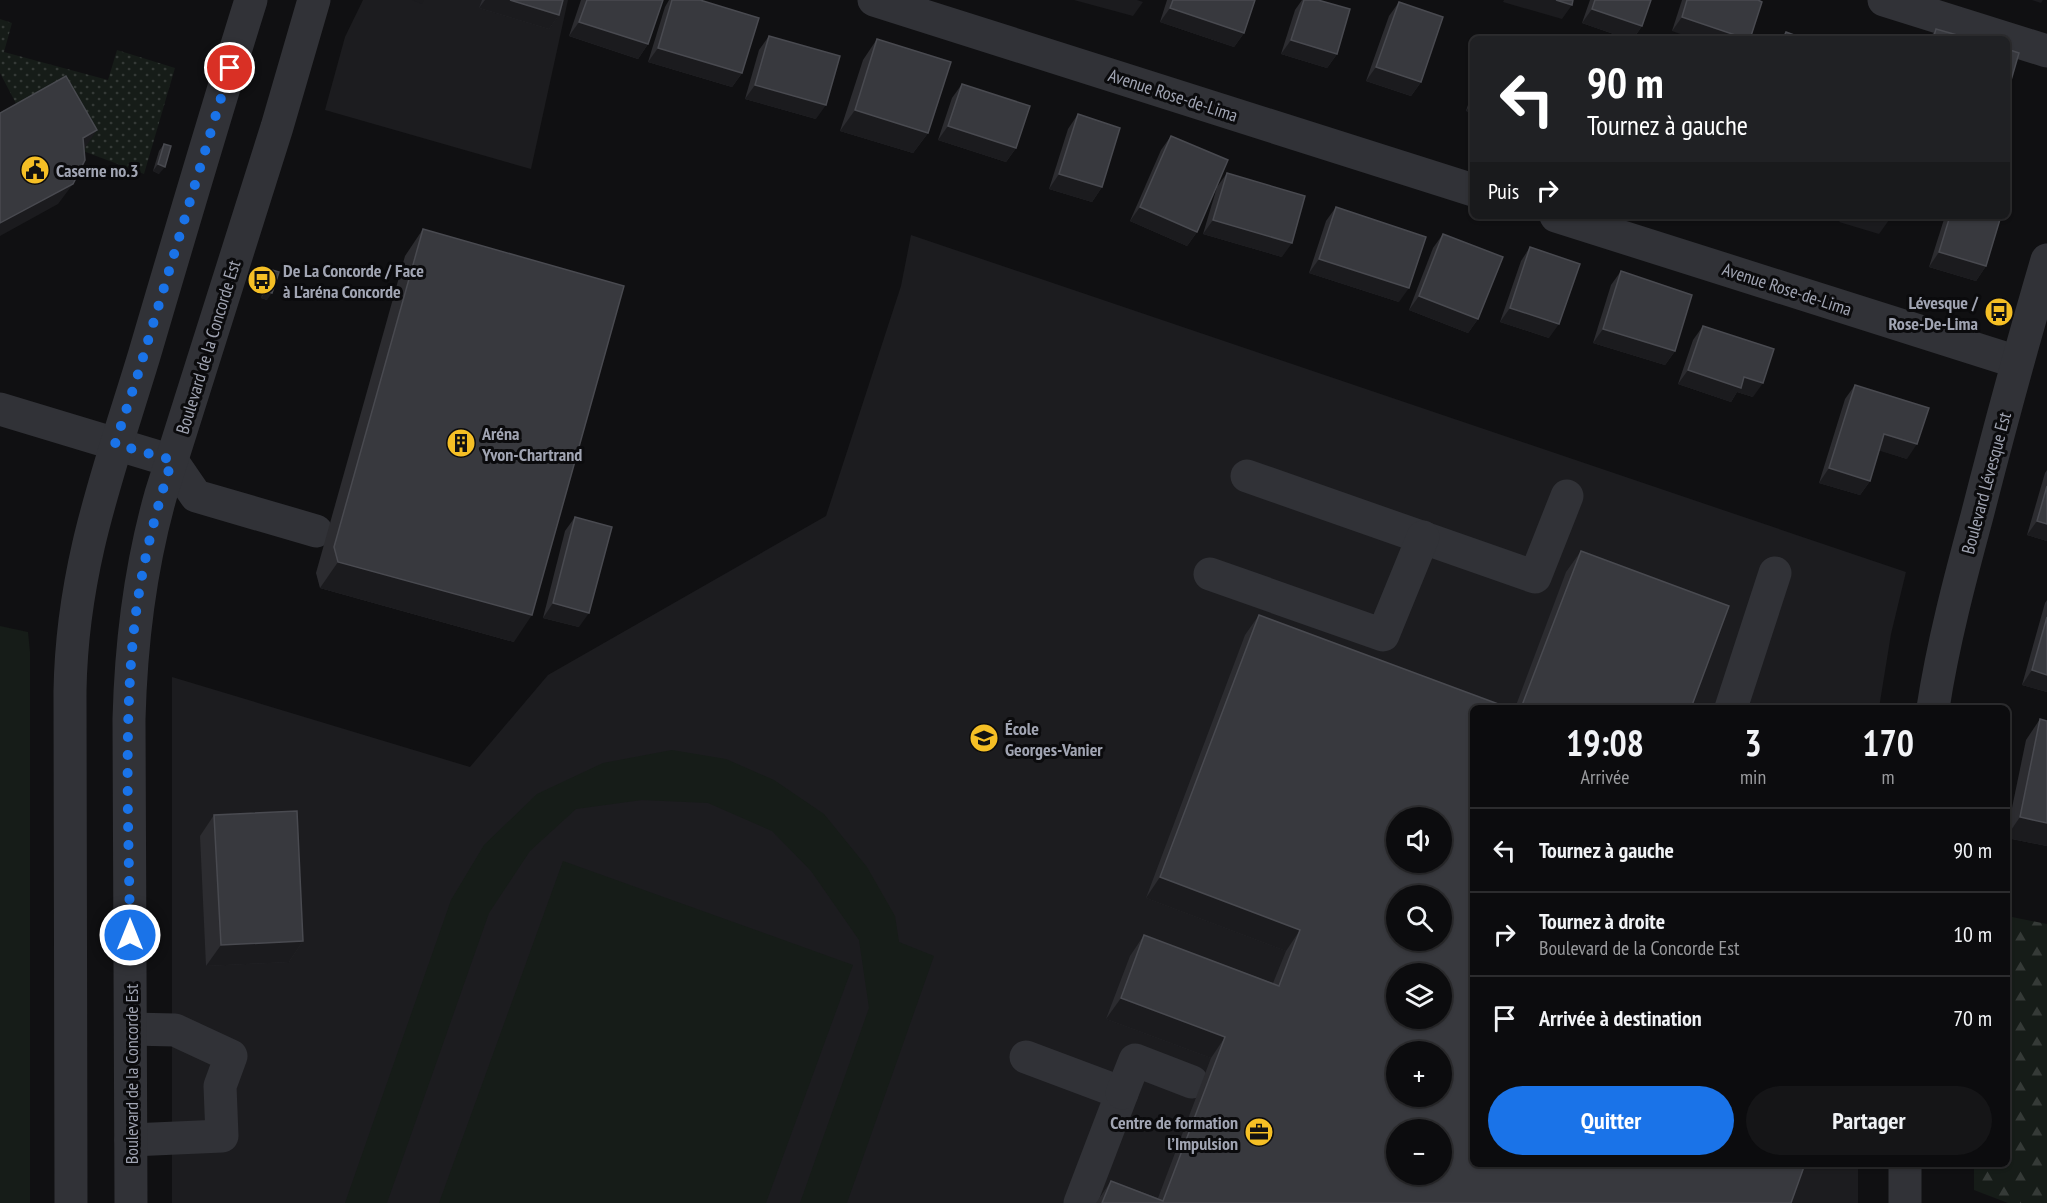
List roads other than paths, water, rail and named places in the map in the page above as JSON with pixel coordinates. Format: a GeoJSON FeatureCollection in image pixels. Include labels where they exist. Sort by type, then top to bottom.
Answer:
{"type":"FeatureCollection","features":[{"type":"Feature","properties":{"kind":"street"},"geometry":{"type":"LineString","coordinates":[[71,1203],[70,691],[72,636],[86,549],[115,444],[137,379],[251,0]]}},
{"type":"Feature","properties":{"kind":"street","name":"Boulevard de la Concorde Est"},"geometry":{"type":"LineString","coordinates":[[131,1203],[129,719],[132,654],[144,564],[152,526],[314,0]]}},
{"type":"Feature","properties":{"kind":"street","name":"Avenue Rose-de-Lima"},"geometry":{"type":"LineString","coordinates":[[874,0],[1470,189]]}},
{"type":"Feature","properties":{"kind":"street"},"geometry":{"type":"LineString","coordinates":[[1884,0],[1999,36]]}},
{"type":"Feature","properties":{"kind":"street"},"geometry":{"type":"LineString","coordinates":[[2010,39],[2047,51]]}},
{"type":"Feature","properties":{"kind":"street","name":"Avenue Rose-de-Lima"},"geometry":{"type":"LineString","coordinates":[[1565,219],[2017,362]]}},
{"type":"Feature","properties":{"kind":"street","name":"Boulevard Lévesque Est"},"geometry":{"type":"LineString","coordinates":[[1934,705],[1960,584],[2017,362],[2047,260]]}},
{"type":"Feature","properties":{"kind":"street"},"geometry":{"type":"LineString","coordinates":[[0,409],[172,460],[196,496],[316,531]]}},
{"type":"Feature","properties":{"kind":"street"},"geometry":{"type":"LineString","coordinates":[[1247,476],[1535,577],[1567,496]]}},
{"type":"Feature","properties":{"kind":"street"},"geometry":{"type":"LineString","coordinates":[[1210,574],[1383,635],[1423,537]]}},
{"type":"Feature","properties":{"kind":"street"},"geometry":{"type":"LineString","coordinates":[[1732,705],[1775,573]]}},
{"type":"Feature","properties":{"kind":"street"},"geometry":{"type":"LineString","coordinates":[[131,1029],[175,1030],[231,1056],[220,1086],[222,1136],[131,1140]]}},
{"type":"Feature","properties":{"kind":"street"},"geometry":{"type":"LineString","coordinates":[[1026,1057],[1122,1093]]}},
{"type":"Feature","properties":{"kind":"street"},"geometry":{"type":"LineString","coordinates":[[1080,1203],[1135,1060],[1192,1082]]}},
{"type":"Feature","properties":{"kind":"street"},"geometry":{"type":"LineString","coordinates":[[1905,1167],[1905,1203]]}},
{"type":"Feature","properties":{"kind":"place","name":"Caserne no.3"},"geometry":{"type":"Point","coordinates":[35,170]}},
{"type":"Feature","properties":{"kind":"place","name":"De La Concorde / Face à L'aréna Concorde"},"geometry":{"type":"Point","coordinates":[262,280]}},
{"type":"Feature","properties":{"kind":"place","name":"Lévesque / Rose-De-Lima"},"geometry":{"type":"Point","coordinates":[1999,312]}},
{"type":"Feature","properties":{"kind":"place","name":"Aréna Yvon-Chartrand"},"geometry":{"type":"Point","coordinates":[461,443]}},
{"type":"Feature","properties":{"kind":"place","name":"École Georges-Vanier"},"geometry":{"type":"Point","coordinates":[984,738]}},
{"type":"Feature","properties":{"kind":"place","name":"Centre de formation l’Impulsion"},"geometry":{"type":"Point","coordinates":[1259,1132]}}]}
